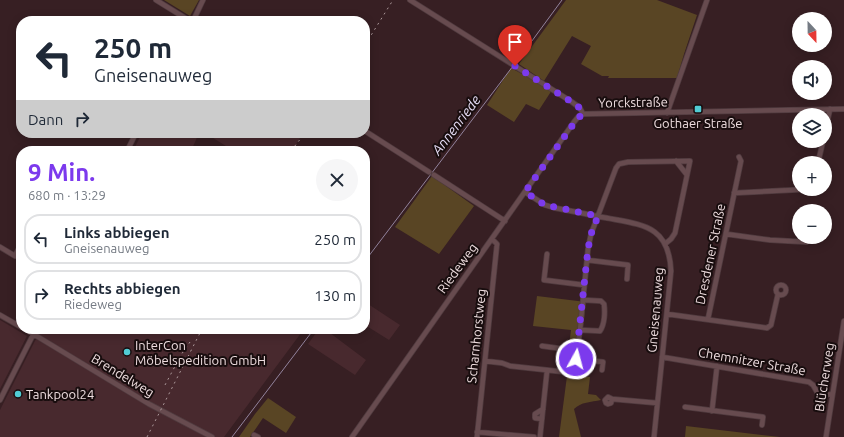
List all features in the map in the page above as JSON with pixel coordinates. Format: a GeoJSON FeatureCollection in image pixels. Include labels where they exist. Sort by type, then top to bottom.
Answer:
{"type":"FeatureCollection","features":[{"type":"Feature","properties":{"kind":"street"},"geometry":{"type":"LineString","coordinates":[[156,0],[183,16]]}},
{"type":"Feature","properties":{"kind":"street"},"geometry":{"type":"LineString","coordinates":[[195,16],[204,0]]}},
{"type":"Feature","properties":{"kind":"street","name":"Yorckstraße"},"geometry":{"type":"LineString","coordinates":[[410,0],[572,102],[580,108],[583,114],[792,110]]}},
{"type":"Feature","properties":{"kind":"street"},"geometry":{"type":"LineString","coordinates":[[667,113],[707,0]]}},
{"type":"Feature","properties":{"kind":"street","name":"Yorckstraße"},"geometry":{"type":"LineString","coordinates":[[832,109],[844,109]]}},
{"type":"Feature","properties":{"kind":"street","name":"Riedeweg"},"geometry":{"type":"LineString","coordinates":[[352,437],[577,119],[583,114]]}},
{"type":"Feature","properties":{"kind":"street"},"geometry":{"type":"LineString","coordinates":[[370,134],[429,172]]}},
{"type":"Feature","properties":{"kind":"street","name":"Dresdener Straße"},"geometry":{"type":"LineString","coordinates":[[708,319],[741,161],[739,157]]}},
{"type":"Feature","properties":{"kind":"street"},"geometry":{"type":"LineString","coordinates":[[676,161],[687,175]]}},
{"type":"Feature","properties":{"kind":"street"},"geometry":{"type":"LineString","coordinates":[[485,361],[547,371],[574,373],[578,351],[584,300],[584,284],[591,234],[616,168],[620,164],[628,162],[690,161],[675,233],[665,244]]}},
{"type":"Feature","properties":{"kind":"street"},"geometry":{"type":"LineString","coordinates":[[434,175],[505,221]]}},
{"type":"Feature","properties":{"kind":"street","name":"Dresdener Straße"},"geometry":{"type":"LineString","coordinates":[[734,193],[792,190]]}},
{"type":"Feature","properties":{"kind":"street","name":"Gneisenauweg"},"geometry":{"type":"LineString","coordinates":[[525,192],[545,205],[631,222],[648,227],[658,235],[665,244],[670,258],[671,271],[654,437]]}},
{"type":"Feature","properties":{"kind":"street"},"geometry":{"type":"LineString","coordinates":[[726,234],[792,241]]}},
{"type":"Feature","properties":{"kind":"street","name":"Scharnhorstweg"},"geometry":{"type":"LineString","coordinates":[[477,434],[497,244],[492,239]]}},
{"type":"Feature","properties":{"kind":"street"},"geometry":{"type":"LineString","coordinates":[[0,247],[15,256],[16,254]]}},
{"type":"Feature","properties":{"kind":"street"},"geometry":{"type":"LineString","coordinates":[[547,254],[544,280],[584,284]]}},
{"type":"Feature","properties":{"kind":"street"},"geometry":{"type":"LineString","coordinates":[[587,260],[628,265],[627,279]]}},
{"type":"Feature","properties":{"kind":"street"},"geometry":{"type":"LineString","coordinates":[[666,314],[767,328],[771,325],[778,294]]}},
{"type":"Feature","properties":{"kind":"street"},"geometry":{"type":"LineString","coordinates":[[580,330],[600,331],[602,328],[605,308],[604,304],[600,301],[584,300]]}},
{"type":"Feature","properties":{"kind":"street"},"geometry":{"type":"LineString","coordinates":[[0,315],[16,324]]}},
{"type":"Feature","properties":{"kind":"street","name":"Blücherweg"},"geometry":{"type":"LineString","coordinates":[[826,437],[842,343],[844,321]]}},
{"type":"Feature","properties":{"kind":"street"},"geometry":{"type":"LineString","coordinates":[[0,400],[34,334]]}},
{"type":"Feature","properties":{"kind":"street","name":"Brendelweg"},"geometry":{"type":"LineString","coordinates":[[34,334],[150,404],[212,437]]}},
{"type":"Feature","properties":{"kind":"street"},"geometry":{"type":"LineString","coordinates":[[542,346],[578,351]]}},
{"type":"Feature","properties":{"kind":"street","name":"Chemnitzer Straße"},"geometry":{"type":"LineString","coordinates":[[662,357],[809,382],[813,385],[817,392],[832,395]]}},
{"type":"Feature","properties":{"kind":"street"},"geometry":{"type":"LineString","coordinates":[[576,359],[603,362],[602,370]]}},
{"type":"Feature","properties":{"kind":"street"},"geometry":{"type":"LineString","coordinates":[[712,411],[717,366]]}},
{"type":"Feature","properties":{"kind":"street"},"geometry":{"type":"LineString","coordinates":[[540,437],[547,371]]}},
{"type":"Feature","properties":{"kind":"street"},"geometry":{"type":"LineString","coordinates":[[612,399],[657,403]]}},
{"type":"Feature","properties":{"kind":"street"},"geometry":{"type":"LineString","coordinates":[[685,407],[763,417],[762,425]]}},
{"type":"Feature","properties":{"kind":"street"},"geometry":{"type":"LineString","coordinates":[[477,434],[534,437]]}},
{"type":"Feature","properties":{"kind":"shaded area"},"geometry":{"type":"Polygon","coordinates":[[[164,0],[199,0],[190,16],[164,0]]]}},
{"type":"Feature","properties":{"kind":"shaded area"},"geometry":{"type":"Polygon","coordinates":[[[566,0],[657,0],[697,15],[677,78],[608,78],[609,76],[602,76],[581,64],[591,46],[572,36],[544,81],[519,64],[566,0]]]}},
{"type":"Feature","properties":{"kind":"shaded area"},"geometry":{"type":"Polygon","coordinates":[[[511,68],[552,90],[539,110],[526,104],[514,122],[487,105],[511,68]]]}},
{"type":"Feature","properties":{"kind":"shaded area"},"geometry":{"type":"Polygon","coordinates":[[[140,138],[197,138],[193,146],[136,146],[140,138]]]}},
{"type":"Feature","properties":{"kind":"shaded area"},"geometry":{"type":"Polygon","coordinates":[[[213,138],[300,138],[295,146],[226,146],[213,138]]]}},
{"type":"Feature","properties":{"kind":"shaded area"},"geometry":{"type":"Polygon","coordinates":[[[432,176],[474,206],[439,254],[395,227],[432,176]]]}},
{"type":"Feature","properties":{"kind":"shaded area"},"geometry":{"type":"Polygon","coordinates":[[[537,296],[586,302],[577,376],[590,377],[588,394],[596,395],[601,400],[583,404],[574,409],[581,437],[559,437],[571,330],[533,326],[537,296]]]}},
{"type":"Feature","properties":{"kind":"shaded area"},"geometry":{"type":"Polygon","coordinates":[[[370,305],[400,325],[389,340],[370,328],[370,305]]]}},
{"type":"Feature","properties":{"kind":"shaded area"},"geometry":{"type":"Polygon","coordinates":[[[0,320],[16,329],[16,334],[24,334],[27,336],[0,389],[0,320]]]}},
{"type":"Feature","properties":{"kind":"shaded area"},"geometry":{"type":"Polygon","coordinates":[[[38,334],[300,334],[224,437],[0,437],[0,410],[38,334]]]}},
{"type":"Feature","properties":{"kind":"shaded area"},"geometry":{"type":"Polygon","coordinates":[[[315,334],[331,334],[366,360],[355,375],[308,344],[315,334]]]}},
{"type":"Feature","properties":{"kind":"shaded area"},"geometry":{"type":"Polygon","coordinates":[[[268,398],[296,417],[286,433],[263,418],[250,437],[239,437],[255,414],[268,398]]]}},
{"type":"Feature","properties":{"kind":"shaded area"},"geometry":{"type":"Polygon","coordinates":[[[686,426],[780,437],[685,437],[686,426]]]}},
{"type":"Feature","properties":{"kind":"waterway","name":"Annenriede"},"geometry":{"type":"LineString","coordinates":[[515,64],[562,0]]}},
{"type":"Feature","properties":{"kind":"waterway","name":"Annenriede"},"geometry":{"type":"LineString","coordinates":[[370,254],[513,66]]}},
{"type":"Feature","properties":{"kind":"waterway","name":"Annenriede"},"geometry":{"type":"LineString","coordinates":[[232,437],[310,334]]}},
{"type":"Feature","properties":{"kind":"railway"},"geometry":{"type":"LineString","coordinates":[[370,37],[393,0]]}},
{"type":"Feature","properties":{"kind":"railway"},"geometry":{"type":"LineString","coordinates":[[295,146],[301,138]]}},
{"type":"Feature","properties":{"kind":"railway"},"geometry":{"type":"LineString","coordinates":[[147,437],[199,334]]}},
{"type":"Feature","properties":{"kind":"railway"},"geometry":{"type":"LineString","coordinates":[[165,385],[181,355],[190,342]]}},
{"type":"Feature","properties":{"kind":"place","name":"Gothaer Straße"},"geometry":{"type":"Point","coordinates":[698,109]}},
{"type":"Feature","properties":{"kind":"place","name":"InterCon Möbelspedition GmbH"},"geometry":{"type":"Point","coordinates":[127,352]}},
{"type":"Feature","properties":{"kind":"place","name":"Tankpool24"},"geometry":{"type":"Point","coordinates":[18,394]}},
{"type":"Feature","properties":{"kind":"route"},"geometry":{"type":"LineString","coordinates":[[515,66],[572,102],[580,108],[583,114],[579,116],[525,192],[545,205],[598,216],[591,234],[588,249],[584,284],[584,300],[576,359]]}}]}
